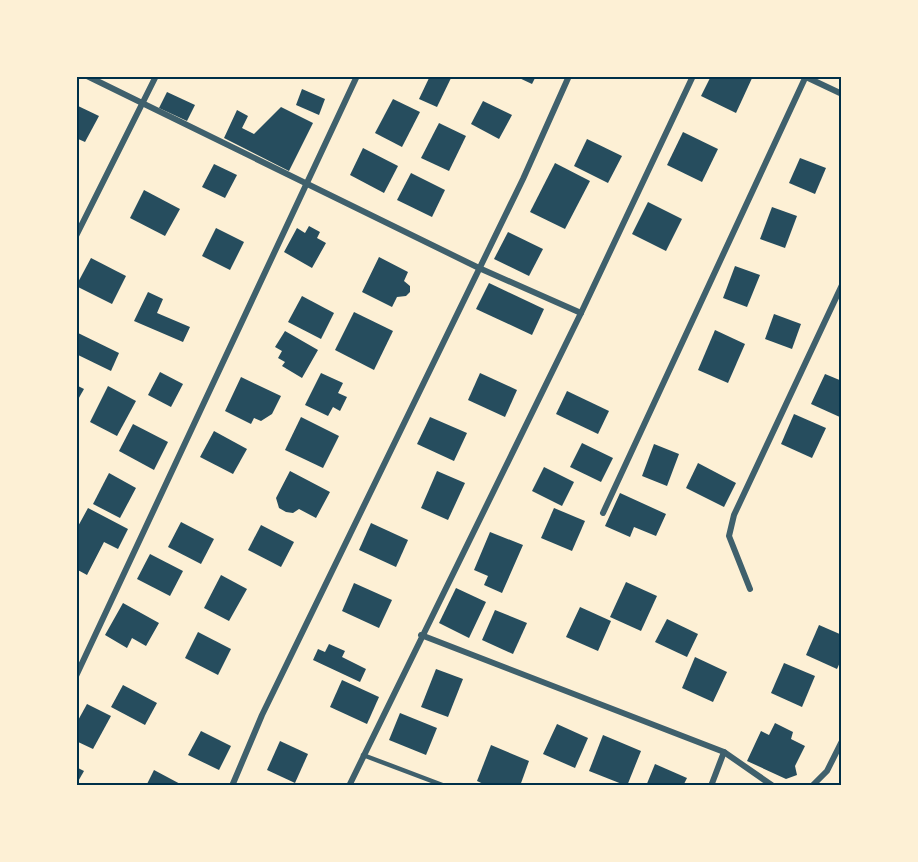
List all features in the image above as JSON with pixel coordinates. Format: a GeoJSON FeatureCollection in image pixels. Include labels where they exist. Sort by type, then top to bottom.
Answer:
{"type":"FeatureCollection","features":[{"type":"Feature","properties":{"kind":"street"},"geometry":{"type":"LineString","coordinates":[[87,76],[142,106],[580,313]]}},
{"type":"Feature","properties":{"kind":"street"},"geometry":{"type":"LineString","coordinates":[[76,236],[156,76]]}},
{"type":"Feature","properties":{"kind":"street"},"geometry":{"type":"LineString","coordinates":[[76,676],[308,185],[357,76]]}},
{"type":"Feature","properties":{"kind":"street"},"geometry":{"type":"LineString","coordinates":[[232,786],[262,715],[569,76]]}},
{"type":"Feature","properties":{"kind":"street"},"geometry":{"type":"LineString","coordinates":[[349,786],[693,76]]}},
{"type":"Feature","properties":{"kind":"street"},"geometry":{"type":"LineString","coordinates":[[603,513],[806,77],[842,94]]}},
{"type":"Feature","properties":{"kind":"street"},"geometry":{"type":"LineString","coordinates":[[750,589],[729,536],[734,515],[842,285]]}},
{"type":"Feature","properties":{"kind":"street"},"geometry":{"type":"LineString","coordinates":[[421,634],[724,752],[773,786]]}},
{"type":"Feature","properties":{"kind":"street"},"geometry":{"type":"LineString","coordinates":[[812,786],[827,771],[842,741]]}},
{"type":"Feature","properties":{"kind":"street"},"geometry":{"type":"LineString","coordinates":[[711,786],[724,752]]}},
{"type":"Feature","properties":{"kind":"lane"},"geometry":{"type":"LineString","coordinates":[[363,754],[445,786]]}},
{"type":"Feature","properties":{"kind":"building"},"geometry":{"type":"Polygon","coordinates":[[[430,76],[452,76],[437,107],[419,99],[430,76]]]}},
{"type":"Feature","properties":{"kind":"building"},"geometry":{"type":"Polygon","coordinates":[[[515,76],[536,76],[532,84],[515,76]]]}},
{"type":"Feature","properties":{"kind":"building"},"geometry":{"type":"Polygon","coordinates":[[[711,76],[753,76],[736,113],[701,96],[711,76]]]}},
{"type":"Feature","properties":{"kind":"building"},"geometry":{"type":"Polygon","coordinates":[[[302,89],[325,99],[319,115],[296,105],[302,89]]]}},
{"type":"Feature","properties":{"kind":"building"},"geometry":{"type":"Polygon","coordinates":[[[167,92],[195,105],[187,121],[159,108],[167,92]]]}},
{"type":"Feature","properties":{"kind":"building"},"geometry":{"type":"Polygon","coordinates":[[[393,99],[420,112],[402,147],[375,133],[393,99]]]}},
{"type":"Feature","properties":{"kind":"building"},"geometry":{"type":"Polygon","coordinates":[[[483,101],[512,115],[499,139],[471,124],[483,101]]]}},
{"type":"Feature","properties":{"kind":"building"},"geometry":{"type":"Polygon","coordinates":[[[76,105],[99,116],[85,142],[76,138],[76,105]]]}},
{"type":"Feature","properties":{"kind":"building"},"geometry":{"type":"Polygon","coordinates":[[[281,107],[313,123],[289,171],[224,138],[237,110],[248,116],[242,128],[254,134],[281,107]]]}},
{"type":"Feature","properties":{"kind":"building"},"geometry":{"type":"Polygon","coordinates":[[[439,123],[466,136],[449,171],[421,158],[439,123]]]}},
{"type":"Feature","properties":{"kind":"building"},"geometry":{"type":"Polygon","coordinates":[[[683,132],[718,149],[702,182],[667,165],[683,132]]]}},
{"type":"Feature","properties":{"kind":"building"},"geometry":{"type":"Polygon","coordinates":[[[587,139],[622,156],[608,183],[574,166],[587,139]]]}},
{"type":"Feature","properties":{"kind":"building"},"geometry":{"type":"Polygon","coordinates":[[[363,148],[398,166],[384,193],[350,175],[363,148]]]}},
{"type":"Feature","properties":{"kind":"building"},"geometry":{"type":"Polygon","coordinates":[[[800,158],[826,168],[815,194],[789,183],[800,158]]]}},
{"type":"Feature","properties":{"kind":"building"},"geometry":{"type":"Polygon","coordinates":[[[555,163],[590,181],[565,229],[530,212],[555,163]]]}},
{"type":"Feature","properties":{"kind":"building"},"geometry":{"type":"Polygon","coordinates":[[[214,164],[237,175],[225,198],[202,187],[214,164]]]}},
{"type":"Feature","properties":{"kind":"building"},"geometry":{"type":"Polygon","coordinates":[[[411,173],[445,190],[432,217],[397,200],[411,173]]]}},
{"type":"Feature","properties":{"kind":"building"},"geometry":{"type":"Polygon","coordinates":[[[144,190],[180,209],[165,236],[130,218],[144,190]]]}},
{"type":"Feature","properties":{"kind":"building"},"geometry":{"type":"Polygon","coordinates":[[[648,202],[682,219],[666,251],[632,234],[648,202]]]}},
{"type":"Feature","properties":{"kind":"building"},"geometry":{"type":"Polygon","coordinates":[[[772,207],[797,216],[785,248],[760,239],[772,207]]]}},
{"type":"Feature","properties":{"kind":"building"},"geometry":{"type":"Polygon","coordinates":[[[309,226],[320,232],[317,238],[326,243],[312,268],[284,252],[297,228],[305,233],[309,226]]]}},
{"type":"Feature","properties":{"kind":"building"},"geometry":{"type":"Polygon","coordinates":[[[216,228],[244,242],[230,270],[202,256],[216,228]]]}},
{"type":"Feature","properties":{"kind":"building"},"geometry":{"type":"Polygon","coordinates":[[[508,232],[543,249],[529,276],[494,259],[508,232]]]}},
{"type":"Feature","properties":{"kind":"building"},"geometry":{"type":"Polygon","coordinates":[[[379,257],[408,272],[404,281],[410,286],[410,292],[406,296],[397,297],[392,307],[362,292],[379,257]]]}},
{"type":"Feature","properties":{"kind":"building"},"geometry":{"type":"Polygon","coordinates":[[[91,258],[126,276],[112,304],[76,286],[91,258]]]}},
{"type":"Feature","properties":{"kind":"building"},"geometry":{"type":"Polygon","coordinates":[[[735,266],[760,275],[747,307],[723,298],[735,266]]]}},
{"type":"Feature","properties":{"kind":"building"},"geometry":{"type":"Polygon","coordinates":[[[489,283],[544,309],[532,335],[476,309],[489,283]]]}},
{"type":"Feature","properties":{"kind":"building"},"geometry":{"type":"Polygon","coordinates":[[[148,292],[163,299],[157,313],[190,327],[183,342],[134,321],[148,292]]]}},
{"type":"Feature","properties":{"kind":"building"},"geometry":{"type":"Polygon","coordinates":[[[302,296],[334,313],[321,339],[288,322],[302,296]]]}},
{"type":"Feature","properties":{"kind":"building"},"geometry":{"type":"Polygon","coordinates":[[[354,312],[393,331],[374,370],[335,350],[354,312]]]}},
{"type":"Feature","properties":{"kind":"building"},"geometry":{"type":"Polygon","coordinates":[[[774,314],[801,324],[792,349],[765,339],[774,314]]]}},
{"type":"Feature","properties":{"kind":"building"},"geometry":{"type":"Polygon","coordinates":[[[715,330],[745,344],[728,383],[698,370],[715,330]]]}},
{"type":"Feature","properties":{"kind":"building"},"geometry":{"type":"Polygon","coordinates":[[[285,331],[318,350],[302,378],[282,366],[285,362],[278,358],[282,351],[275,347],[285,331]]]}},
{"type":"Feature","properties":{"kind":"building"},"geometry":{"type":"Polygon","coordinates":[[[76,332],[119,353],[111,371],[76,354],[76,332]]]}},
{"type":"Feature","properties":{"kind":"building"},"geometry":{"type":"Polygon","coordinates":[[[160,372],[183,384],[171,407],[148,395],[160,372]]]}},
{"type":"Feature","properties":{"kind":"building"},"geometry":{"type":"Polygon","coordinates":[[[321,373],[343,383],[338,393],[347,397],[340,411],[333,407],[328,416],[305,405],[321,373]]]}},
{"type":"Feature","properties":{"kind":"building"},"geometry":{"type":"Polygon","coordinates":[[[480,373],[517,390],[505,417],[468,400],[480,373]]]}},
{"type":"Feature","properties":{"kind":"building"},"geometry":{"type":"Polygon","coordinates":[[[825,374],[842,381],[842,418],[811,404],[825,374]]]}},
{"type":"Feature","properties":{"kind":"building"},"geometry":{"type":"Polygon","coordinates":[[[241,377],[281,396],[272,414],[261,421],[254,418],[251,424],[225,411],[241,377]]]}},
{"type":"Feature","properties":{"kind":"building"},"geometry":{"type":"Polygon","coordinates":[[[76,385],[84,389],[76,403],[76,385]]]}},
{"type":"Feature","properties":{"kind":"building"},"geometry":{"type":"Polygon","coordinates":[[[108,386],[136,401],[117,436],[90,422],[108,386]]]}},
{"type":"Feature","properties":{"kind":"building"},"geometry":{"type":"Polygon","coordinates":[[[567,391],[609,411],[598,434],[556,414],[567,391]]]}},
{"type":"Feature","properties":{"kind":"building"},"geometry":{"type":"Polygon","coordinates":[[[794,414],[826,428],[812,458],[781,444],[794,414]]]}},
{"type":"Feature","properties":{"kind":"building"},"geometry":{"type":"Polygon","coordinates":[[[301,417],[339,436],[323,468],[285,450],[301,417]]]}},
{"type":"Feature","properties":{"kind":"building"},"geometry":{"type":"Polygon","coordinates":[[[430,417],[467,433],[454,461],[417,444],[430,417]]]}},
{"type":"Feature","properties":{"kind":"building"},"geometry":{"type":"Polygon","coordinates":[[[133,424],[168,442],[154,470],[119,451],[133,424]]]}},
{"type":"Feature","properties":{"kind":"building"},"geometry":{"type":"Polygon","coordinates":[[[214,431],[247,449],[233,474],[200,457],[214,431]]]}},
{"type":"Feature","properties":{"kind":"building"},"geometry":{"type":"Polygon","coordinates":[[[582,443],[613,458],[601,482],[570,467],[582,443]]]}},
{"type":"Feature","properties":{"kind":"building"},"geometry":{"type":"Polygon","coordinates":[[[654,444],[679,454],[667,486],[642,476],[654,444]]]}},
{"type":"Feature","properties":{"kind":"building"},"geometry":{"type":"Polygon","coordinates":[[[698,463],[736,483],[724,507],[686,488],[698,463]]]}},
{"type":"Feature","properties":{"kind":"building"},"geometry":{"type":"Polygon","coordinates":[[[544,467],[574,482],[562,506],[532,491],[544,467]]]}},
{"type":"Feature","properties":{"kind":"building"},"geometry":{"type":"Polygon","coordinates":[[[290,471],[330,492],[316,518],[299,509],[293,513],[279,508],[276,498],[290,471]]]}},
{"type":"Feature","properties":{"kind":"building"},"geometry":{"type":"Polygon","coordinates":[[[437,471],[465,483],[448,520],[421,508],[437,471]]]}},
{"type":"Feature","properties":{"kind":"building"},"geometry":{"type":"Polygon","coordinates":[[[109,473],[136,488],[120,518],[93,504],[109,473]]]}},
{"type":"Feature","properties":{"kind":"building"},"geometry":{"type":"Polygon","coordinates":[[[620,493],[666,514],[656,536],[634,527],[630,537],[605,526],[620,493]]]}},
{"type":"Feature","properties":{"kind":"building"},"geometry":{"type":"Polygon","coordinates":[[[88,508],[128,529],[118,549],[104,542],[87,575],[76,569],[76,530],[88,508]]]}},
{"type":"Feature","properties":{"kind":"building"},"geometry":{"type":"Polygon","coordinates":[[[554,508],[585,521],[572,551],[541,538],[554,508]]]}},
{"type":"Feature","properties":{"kind":"building"},"geometry":{"type":"Polygon","coordinates":[[[181,522],[214,539],[201,564],[168,547],[181,522]]]}},
{"type":"Feature","properties":{"kind":"building"},"geometry":{"type":"Polygon","coordinates":[[[371,523],[408,540],[396,567],[359,550],[371,523]]]}},
{"type":"Feature","properties":{"kind":"building"},"geometry":{"type":"Polygon","coordinates":[[[261,525],[294,542],[281,567],[248,550],[261,525]]]}},
{"type":"Feature","properties":{"kind":"building"},"geometry":{"type":"Polygon","coordinates":[[[490,532],[523,545],[502,593],[484,585],[488,576],[474,570],[490,532]]]}},
{"type":"Feature","properties":{"kind":"building"},"geometry":{"type":"Polygon","coordinates":[[[150,554],[183,571],[170,596],[137,579],[150,554]]]}},
{"type":"Feature","properties":{"kind":"building"},"geometry":{"type":"Polygon","coordinates":[[[221,575],[247,589],[229,621],[204,608],[221,575]]]}},
{"type":"Feature","properties":{"kind":"building"},"geometry":{"type":"Polygon","coordinates":[[[626,582],[657,596],[641,631],[610,617],[626,582]]]}},
{"type":"Feature","properties":{"kind":"building"},"geometry":{"type":"Polygon","coordinates":[[[354,583],[392,600],[379,628],[342,611],[354,583]]]}},
{"type":"Feature","properties":{"kind":"building"},"geometry":{"type":"Polygon","coordinates":[[[456,588],[486,602],[469,638],[439,623],[456,588]]]}},
{"type":"Feature","properties":{"kind":"building"},"geometry":{"type":"Polygon","coordinates":[[[123,603],[159,623],[146,646],[132,638],[127,648],[105,635],[123,603]]]}},
{"type":"Feature","properties":{"kind":"building"},"geometry":{"type":"Polygon","coordinates":[[[580,607],[611,621],[598,651],[566,637],[580,607]]]}},
{"type":"Feature","properties":{"kind":"building"},"geometry":{"type":"Polygon","coordinates":[[[495,610],[527,623],[513,654],[482,640],[495,610]]]}},
{"type":"Feature","properties":{"kind":"building"},"geometry":{"type":"Polygon","coordinates":[[[667,619],[698,634],[687,657],[655,642],[667,619]]]}},
{"type":"Feature","properties":{"kind":"building"},"geometry":{"type":"Polygon","coordinates":[[[819,625],[842,635],[842,658],[837,669],[806,655],[819,625]]]}},
{"type":"Feature","properties":{"kind":"building"},"geometry":{"type":"Polygon","coordinates":[[[198,632],[231,649],[218,675],[185,658],[198,632]]]}},
{"type":"Feature","properties":{"kind":"building"},"geometry":{"type":"Polygon","coordinates":[[[329,644],[345,651],[342,657],[366,669],[360,682],[313,660],[318,649],[325,652],[329,644]]]}},
{"type":"Feature","properties":{"kind":"building"},"geometry":{"type":"Polygon","coordinates":[[[695,657],[727,672],[713,702],[682,688],[695,657]]]}},
{"type":"Feature","properties":{"kind":"building"},"geometry":{"type":"Polygon","coordinates":[[[784,663],[815,676],[802,707],[771,693],[784,663]]]}},
{"type":"Feature","properties":{"kind":"building"},"geometry":{"type":"Polygon","coordinates":[[[436,669],[463,679],[448,717],[421,707],[436,669]]]}},
{"type":"Feature","properties":{"kind":"building"},"geometry":{"type":"Polygon","coordinates":[[[342,680],[379,697],[367,724],[330,707],[342,680]]]}},
{"type":"Feature","properties":{"kind":"building"},"geometry":{"type":"Polygon","coordinates":[[[123,685],[157,703],[145,725],[111,707],[123,685]]]}},
{"type":"Feature","properties":{"kind":"building"},"geometry":{"type":"Polygon","coordinates":[[[87,704],[111,716],[93,749],[76,741],[76,724],[87,704]]]}},
{"type":"Feature","properties":{"kind":"building"},"geometry":{"type":"Polygon","coordinates":[[[400,713],[437,728],[426,755],[389,740],[400,713]]]}},
{"type":"Feature","properties":{"kind":"building"},"geometry":{"type":"Polygon","coordinates":[[[775,723],[793,732],[791,739],[805,746],[795,766],[797,775],[786,779],[747,761],[761,731],[769,735],[775,723]]]}},
{"type":"Feature","properties":{"kind":"building"},"geometry":{"type":"Polygon","coordinates":[[[557,724],[588,738],[575,768],[543,754],[557,724]]]}},
{"type":"Feature","properties":{"kind":"building"},"geometry":{"type":"Polygon","coordinates":[[[201,731],[231,746],[219,770],[188,755],[201,731]]]}},
{"type":"Feature","properties":{"kind":"building"},"geometry":{"type":"Polygon","coordinates":[[[603,735],[641,751],[627,786],[589,771],[603,735]]]}},
{"type":"Feature","properties":{"kind":"building"},"geometry":{"type":"Polygon","coordinates":[[[280,741],[308,754],[295,783],[267,770],[280,741]]]}},
{"type":"Feature","properties":{"kind":"building"},"geometry":{"type":"Polygon","coordinates":[[[491,745],[529,761],[520,786],[488,786],[477,781],[491,745]]]}},
{"type":"Feature","properties":{"kind":"building"},"geometry":{"type":"Polygon","coordinates":[[[655,764],[687,778],[683,786],[646,786],[655,764]]]}},
{"type":"Feature","properties":{"kind":"building"},"geometry":{"type":"Polygon","coordinates":[[[76,767],[84,771],[76,785],[76,767]]]}},
{"type":"Feature","properties":{"kind":"building"},"geometry":{"type":"Polygon","coordinates":[[[154,770],[184,786],[146,786],[154,770]]]}}]}
